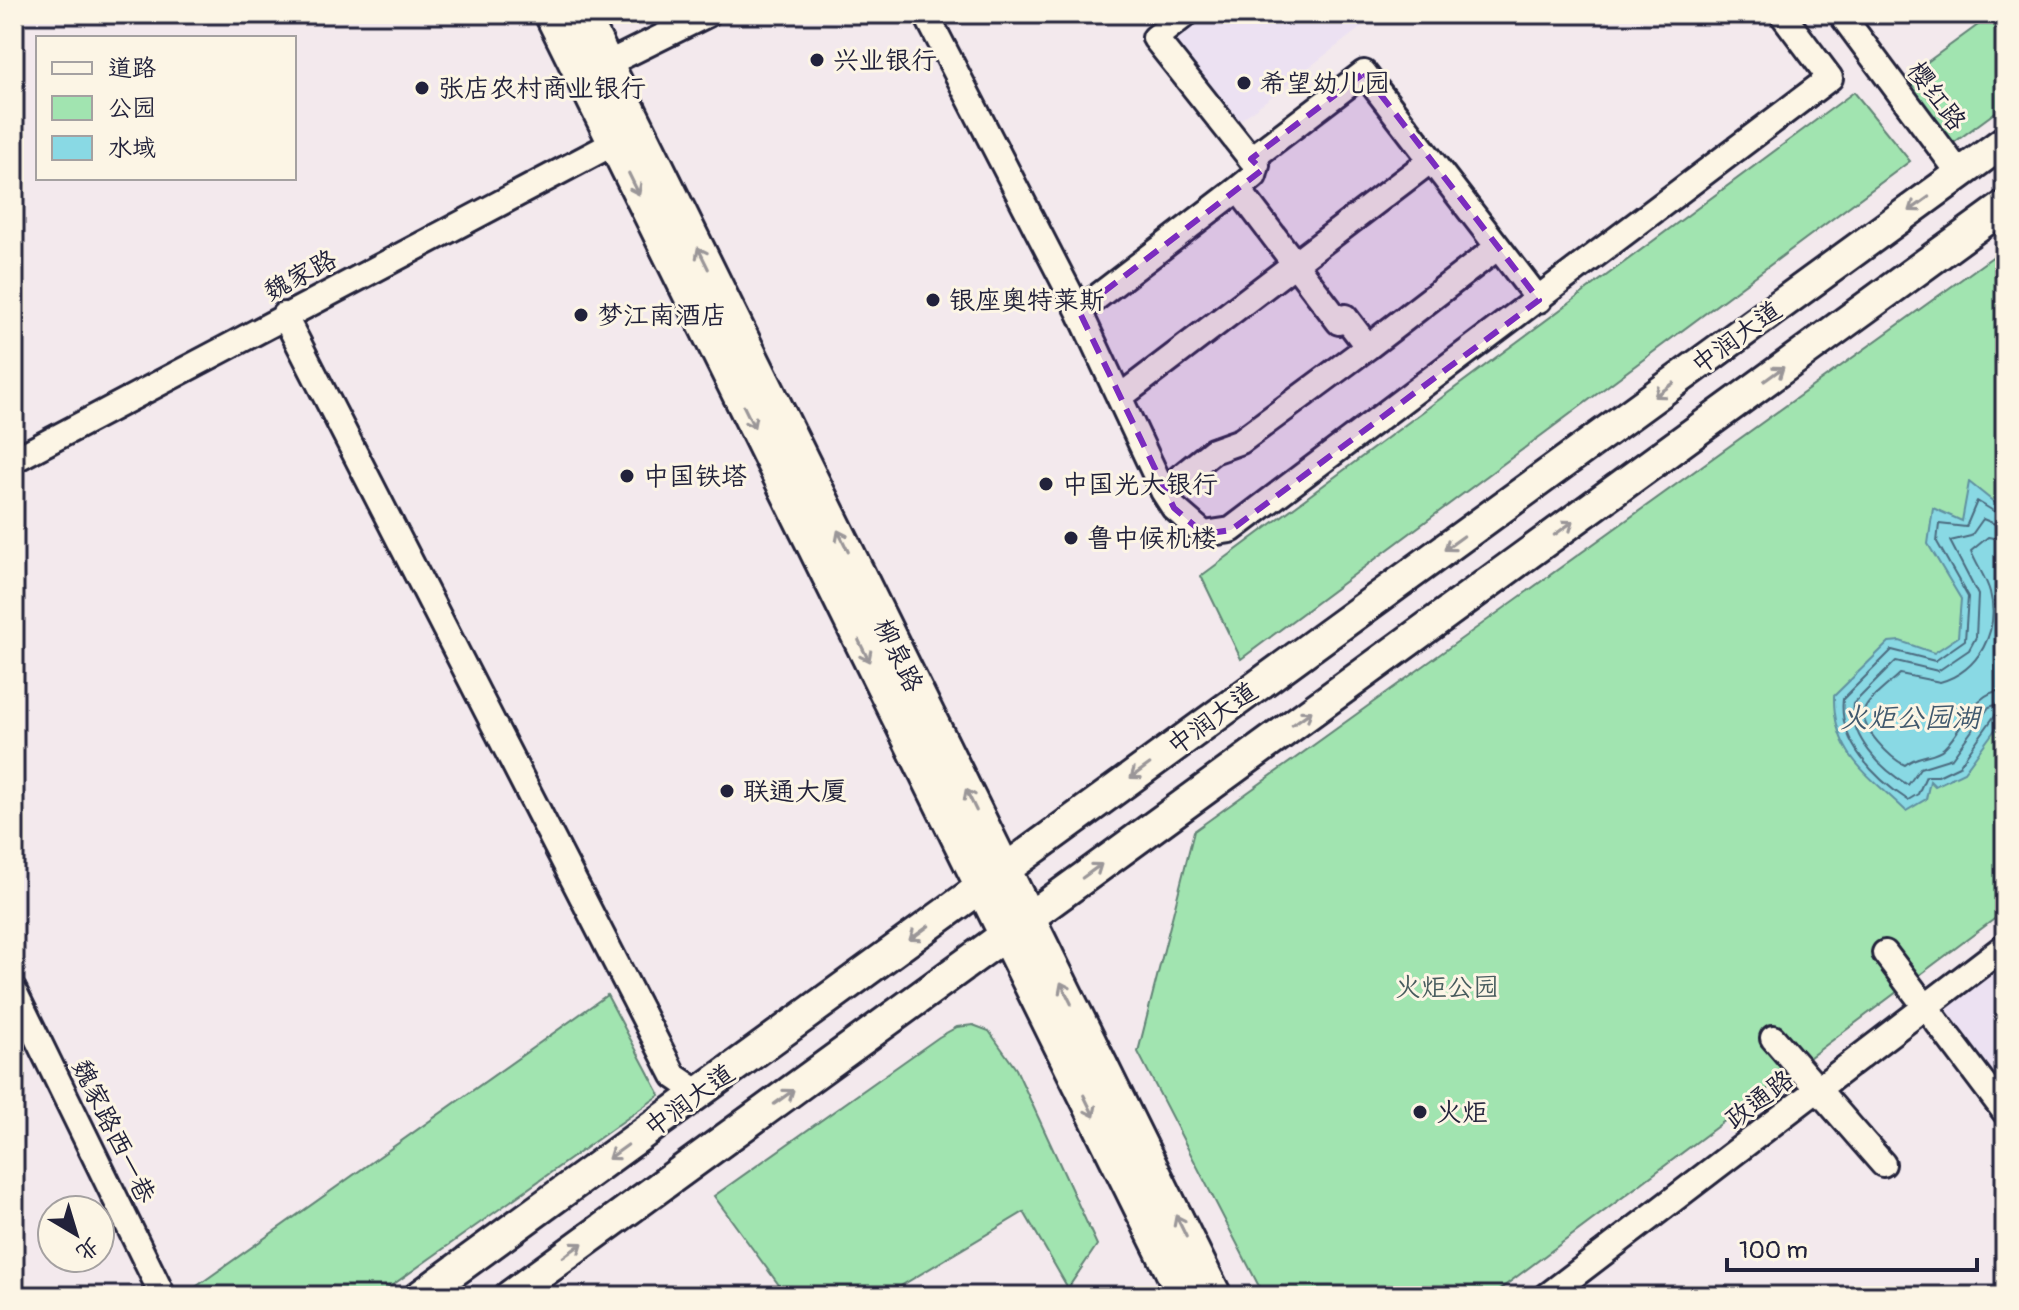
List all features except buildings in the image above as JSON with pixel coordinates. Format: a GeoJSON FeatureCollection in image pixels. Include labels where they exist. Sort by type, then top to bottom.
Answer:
{"type":"FeatureCollection","features":[{"type":"Feature","properties":{"kind":"main road","name":"柳泉路"},"geometry":{"type":"LineString","coordinates":[[550,14],[1017,926],[1216,1296]]}},
{"type":"Feature","properties":{"kind":"main road","name":"柳泉路"},"geometry":{"type":"LineString","coordinates":[[583,14],[993,878]]}},
{"type":"Feature","properties":{"kind":"main road","name":"中润大道"},"geometry":{"type":"LineString","coordinates":[[420,1296],[2005,141]]}},
{"type":"Feature","properties":{"kind":"main road","name":"中润大道"},"geometry":{"type":"LineString","coordinates":[[510,1296],[2005,206]]}},
{"type":"Feature","properties":{"kind":"main road","name":"柳泉路"},"geometry":{"type":"LineString","coordinates":[[1017,926],[1183,1296]]}},
{"type":"Feature","properties":{"kind":"street"},"geometry":{"type":"LineString","coordinates":[[607,64],[708,14]]}},
{"type":"Feature","properties":{"kind":"street"},"geometry":{"type":"LineString","coordinates":[[926,14],[1079,311],[1163,491],[1174,508],[1204,534],[1231,530],[1830,78],[1782,14]]}},
{"type":"Feature","properties":{"kind":"street"},"geometry":{"type":"LineString","coordinates":[[1079,311],[1254,176],[1257,165],[1155,38],[1186,14]]}},
{"type":"Feature","properties":{"kind":"street","name":"樱红路"},"geometry":{"type":"LineString","coordinates":[[1841,14],[1960,174]]}},
{"type":"Feature","properties":{"kind":"street"},"geometry":{"type":"LineString","coordinates":[[1251,159],[1364,73],[1539,300]]}},
{"type":"Feature","properties":{"kind":"street","name":"魏家路"},"geometry":{"type":"LineString","coordinates":[[14,460],[614,143]]}},
{"type":"Feature","properties":{"kind":"street"},"geometry":{"type":"LineString","coordinates":[[1120,397],[1431,160]]}},
{"type":"Feature","properties":{"kind":"street"},"geometry":{"type":"LineString","coordinates":[[1238,189],[1339,322],[1345,317],[1368,347]]}},
{"type":"Feature","properties":{"kind":"street"},"geometry":{"type":"LineString","coordinates":[[1163,491],[1213,451],[1241,441],[1498,247]]}},
{"type":"Feature","properties":{"kind":"street"},"geometry":{"type":"LineString","coordinates":[[284,315],[674,1076],[699,1093]]}},
{"type":"Feature","properties":{"kind":"street","name":"政通路"},"geometry":{"type":"LineString","coordinates":[[1547,1296],[2005,946]]}},
{"type":"Feature","properties":{"kind":"street"},"geometry":{"type":"LineString","coordinates":[[1885,953],[2005,1112]]}},
{"type":"Feature","properties":{"kind":"street","name":"魏家路西一巷"},"geometry":{"type":"LineString","coordinates":[[14,991],[163,1296]]}},
{"type":"Feature","properties":{"kind":"street"},"geometry":{"type":"LineString","coordinates":[[1773,1038],[1883,1164]]}},
{"type":"Feature","properties":{"kind":"highlighted area"},"geometry":{"type":"Polygon","coordinates":[[[1364,73],[1539,300],[1231,530],[1204,534],[1174,508],[1079,311],[1262,170],[1251,159],[1364,73]]]}},
{"type":"Feature","properties":{"kind":"shaded area","name":"希望幼儿园"},"geometry":{"type":"Polygon","coordinates":[[[1199,14],[1362,14],[1368,22],[1233,126],[1166,39],[1199,14]]]}},
{"type":"Feature","properties":{"kind":"shaded area"},"geometry":{"type":"Polygon","coordinates":[[[2005,962],[2005,1090],[1943,1009],[2005,962]]]}},
{"type":"Feature","properties":{"kind":"green space"},"geometry":{"type":"Polygon","coordinates":[[[1993,14],[2005,14],[2005,105],[1952,144],[1904,79],[1993,14]]]}},
{"type":"Feature","properties":{"kind":"green space"},"geometry":{"type":"Polygon","coordinates":[[[1854,92],[1910,161],[1241,659],[1201,576],[1854,92]]]}},
{"type":"Feature","properties":{"kind":"green space","name":"火炬公园"},"geometry":{"type":"Polygon","coordinates":[[[2005,248],[2005,911],[1491,1296],[1264,1296],[1138,1052],[1194,831],[2005,248]]]}},
{"type":"Feature","properties":{"kind":"green space"},"geometry":{"type":"Polygon","coordinates":[[[607,995],[660,1095],[377,1296],[183,1296],[607,995]]]}},
{"type":"Feature","properties":{"kind":"green space"},"geometry":{"type":"Polygon","coordinates":[[[973,1025],[989,1031],[1016,1069],[1097,1245],[1068,1288],[1024,1212],[884,1296],[787,1296],[714,1196],[939,1037],[957,1027],[973,1025]]]}},
{"type":"Feature","properties":{"kind":"water","name":"火炬公园湖"},"geometry":{"type":"Polygon","coordinates":[[[1969,482],[2005,511],[2005,716],[1964,772],[1935,786],[1930,781],[1926,799],[1906,811],[1866,774],[1846,749],[1839,734],[1834,696],[1889,642],[1900,641],[1934,653],[1958,637],[1961,599],[1928,544],[1933,508],[1962,521],[1969,482]]]}},
{"type":"Feature","properties":{"kind":"place","name":"兴业银行"},"geometry":{"type":"Point","coordinates":[817,60]}},
{"type":"Feature","properties":{"kind":"place","name":"希望幼儿园"},"geometry":{"type":"Point","coordinates":[1244,83]}},
{"type":"Feature","properties":{"kind":"place","name":"张店农村商业银行"},"geometry":{"type":"Point","coordinates":[422,88]}},
{"type":"Feature","properties":{"kind":"place","name":"银座奥特莱斯"},"geometry":{"type":"Point","coordinates":[933,300]}},
{"type":"Feature","properties":{"kind":"place","name":"梦江南酒店"},"geometry":{"type":"Point","coordinates":[581,315]}},
{"type":"Feature","properties":{"kind":"place","name":"中国铁塔"},"geometry":{"type":"Point","coordinates":[627,476]}},
{"type":"Feature","properties":{"kind":"place","name":"中国光大银行"},"geometry":{"type":"Point","coordinates":[1046,484]}},
{"type":"Feature","properties":{"kind":"place","name":"鲁中候机楼"},"geometry":{"type":"Point","coordinates":[1071,538]}},
{"type":"Feature","properties":{"kind":"place","name":"联通大厦"},"geometry":{"type":"Point","coordinates":[727,791]}},
{"type":"Feature","properties":{"kind":"place","name":"火炬"},"geometry":{"type":"Point","coordinates":[1420,1112]}}]}
